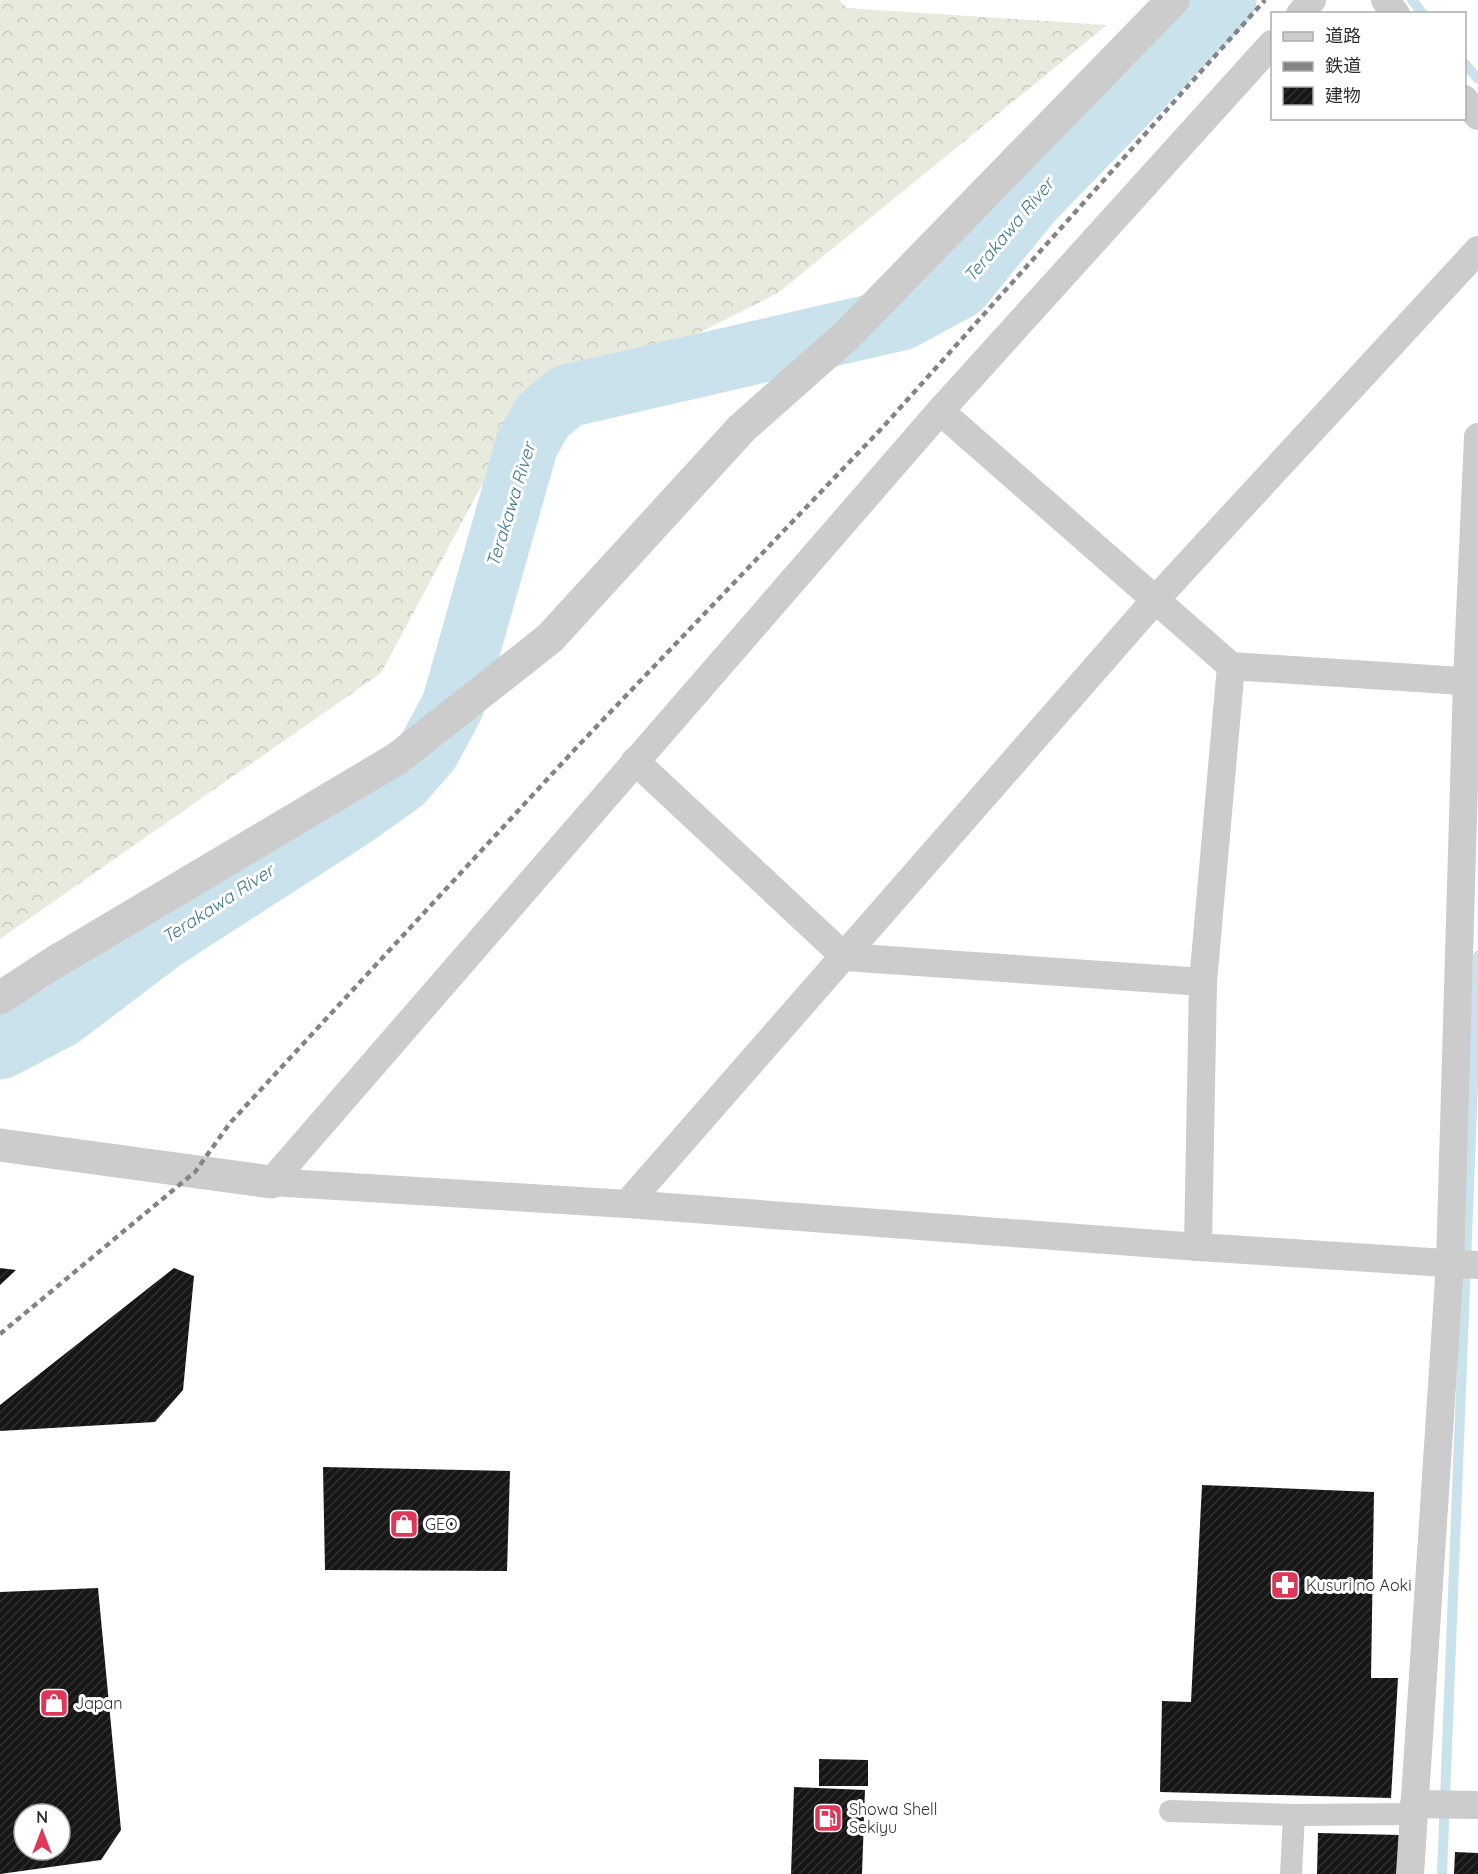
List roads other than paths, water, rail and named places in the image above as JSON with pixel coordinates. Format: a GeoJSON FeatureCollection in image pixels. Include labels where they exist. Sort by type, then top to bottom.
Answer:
{"type":"FeatureCollection","features":[{"type":"Feature","properties":{"kind":"street"},"geometry":{"type":"LineString","coordinates":[[0,998],[55,962],[398,758],[550,638],[742,428],[847,335],[1173,0]]}},
{"type":"Feature","properties":{"kind":"street"},"geometry":{"type":"LineString","coordinates":[[1302,12],[1312,0]]}},
{"type":"Feature","properties":{"kind":"street"},"geometry":{"type":"LineString","coordinates":[[1385,0],[1394,12]]}},
{"type":"Feature","properties":{"kind":"street"},"geometry":{"type":"LineString","coordinates":[[271,1182],[940,411],[1271,45]]}},
{"type":"Feature","properties":{"kind":"street"},"geometry":{"type":"LineString","coordinates":[[1466,101],[1478,116]]}},
{"type":"Feature","properties":{"kind":"street"},"geometry":{"type":"LineString","coordinates":[[627,1204],[1156,599],[1478,250]]}},
{"type":"Feature","properties":{"kind":"street"},"geometry":{"type":"LineString","coordinates":[[940,411],[1231,666],[1472,681]]}},
{"type":"Feature","properties":{"kind":"street"},"geometry":{"type":"LineString","coordinates":[[1410,1874],[1438,1806],[1464,1264],[1472,681],[1478,436]]}},
{"type":"Feature","properties":{"kind":"street"},"geometry":{"type":"LineString","coordinates":[[1198,1247],[1203,982],[1231,666]]}},
{"type":"Feature","properties":{"kind":"street"},"geometry":{"type":"LineString","coordinates":[[634,761],[844,957],[1203,982]]}},
{"type":"Feature","properties":{"kind":"street"},"geometry":{"type":"LineString","coordinates":[[0,1145],[271,1182],[627,1204],[1198,1247],[1464,1264]]}},
{"type":"Feature","properties":{"kind":"street"},"geometry":{"type":"LineString","coordinates":[[1170,1811],[1293,1815],[1438,1806]]}},
{"type":"Feature","properties":{"kind":"street"},"geometry":{"type":"LineString","coordinates":[[1292,1874],[1293,1815]]}},
{"type":"Feature","properties":{"kind":"waterway","name":"Terakawa River"},"geometry":{"type":"LineString","coordinates":[[0,1048],[61,1016],[164,938],[353,816],[402,781],[429,750],[453,705],[527,444],[543,416],[567,396],[901,319],[960,287],[1032,199],[1225,0]]}},
{"type":"Feature","properties":{"kind":"waterway"},"geometry":{"type":"LineString","coordinates":[[1412,0],[1421,12]]}},
{"type":"Feature","properties":{"kind":"waterway"},"geometry":{"type":"LineString","coordinates":[[1466,65],[1478,79]]}},
{"type":"Feature","properties":{"kind":"waterway"},"geometry":{"type":"LineString","coordinates":[[1442,1874],[1478,956]]}},
{"type":"Feature","properties":{"kind":"railway"},"geometry":{"type":"LineString","coordinates":[[0,1334],[195,1172],[230,1123],[577,747],[883,427],[1265,0]]}},
{"type":"Feature","properties":{"kind":"place","name":"GEO"},"geometry":{"type":"Point","coordinates":[404,1524]}},
{"type":"Feature","properties":{"kind":"place","name":"Kusuri no Aoki"},"geometry":{"type":"Point","coordinates":[1285,1585]}},
{"type":"Feature","properties":{"kind":"place","name":"Japan"},"geometry":{"type":"Point","coordinates":[54,1703]}},
{"type":"Feature","properties":{"kind":"place","name":"Showa Shell Sekiyu"},"geometry":{"type":"Point","coordinates":[828,1818]}}]}
